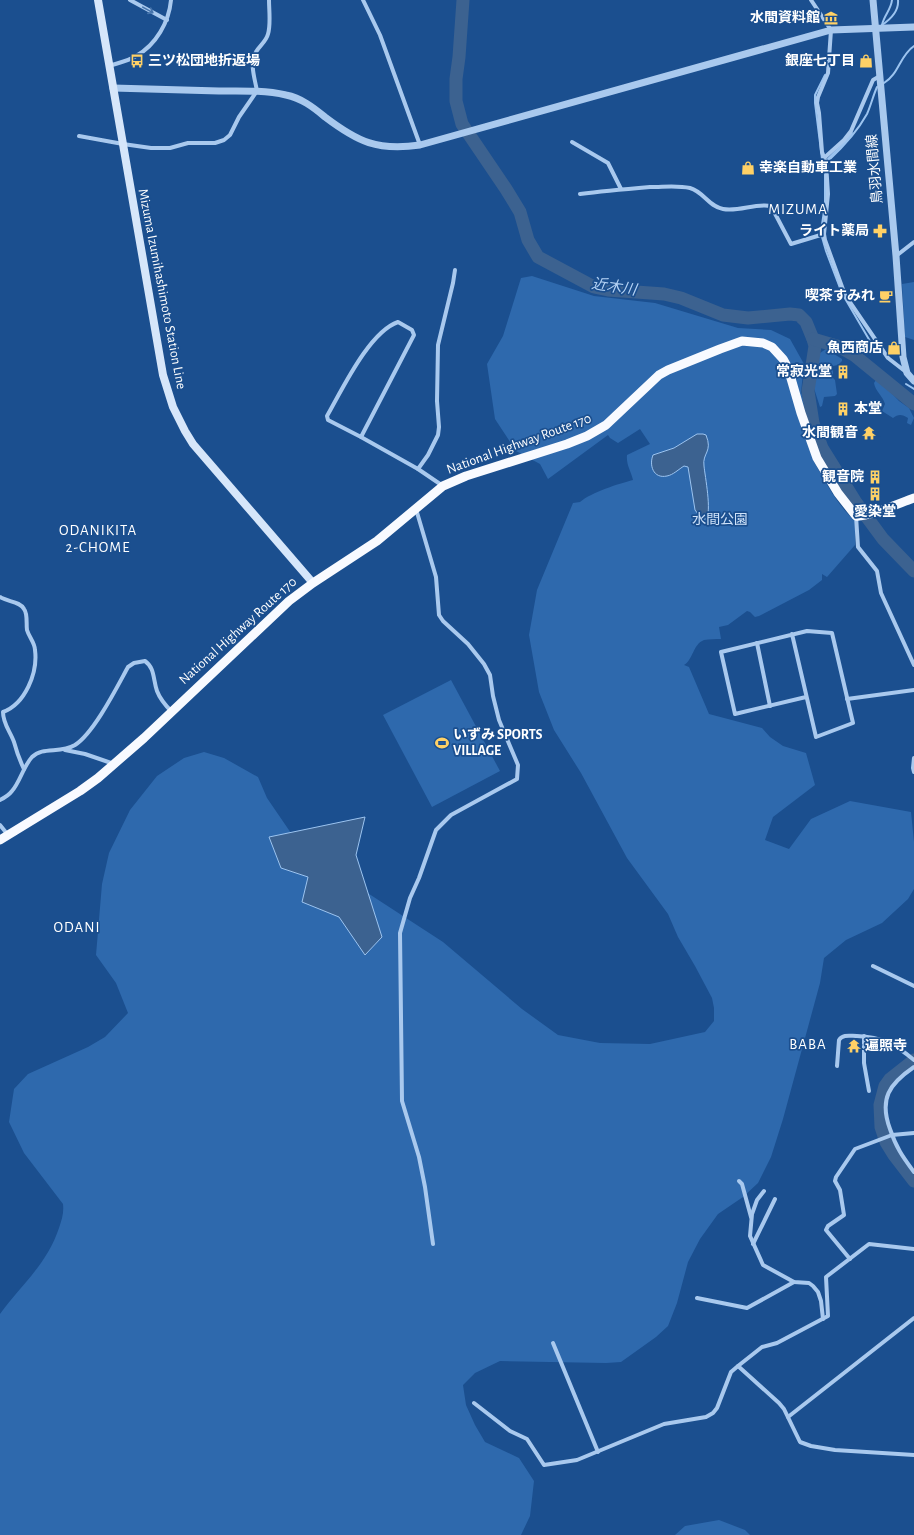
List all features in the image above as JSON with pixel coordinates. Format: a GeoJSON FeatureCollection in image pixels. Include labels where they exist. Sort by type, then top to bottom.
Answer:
{"type":"FeatureCollection","features":[{"type":"Feature","properties":{"kind":"highway","name":"National Highway Route 170"},"geometry":{"type":"LineString","coordinates":[[0,840],[80,791],[115,764],[285,605],[313,583],[377,541],[443,486],[466,476],[567,444],[587,436],[606,425],[659,375],[720,349],[742,341],[752,341],[772,347],[783,359],[788,368],[801,413],[817,458],[838,493],[858,516]]}},
{"type":"Feature","properties":{"kind":"highway"},"geometry":{"type":"LineString","coordinates":[[858,516],[877,512],[914,498]]}},
{"type":"Feature","properties":{"kind":"main road","name":"Mizuma Izumihashimoto Station Line"},"geometry":{"type":"LineString","coordinates":[[98,0],[163,374],[173,407],[193,444],[313,583]]}},
{"type":"Feature","properties":{"kind":"street"},"geometry":{"type":"LineString","coordinates":[[130,0],[167,20]]}},
{"type":"Feature","properties":{"kind":"street"},"geometry":{"type":"LineString","coordinates":[[109,66],[136,56],[150,46],[163,29],[167,20],[170,11],[170,0]]}},
{"type":"Feature","properties":{"kind":"street"},"geometry":{"type":"LineString","coordinates":[[79,136],[151,148],[170,148],[188,143],[215,143],[224,140],[230,135],[239,117],[257,92],[253,59],[256,51],[264,43],[268,34],[269,0]]}},
{"type":"Feature","properties":{"kind":"street"},"geometry":{"type":"LineString","coordinates":[[363,0],[380,35],[420,146]]}},
{"type":"Feature","properties":{"kind":"street"},"geometry":{"type":"LineString","coordinates":[[811,0],[831,30],[828,73],[817,103],[820,113],[822,152],[826,163],[828,194],[824,234],[845,295],[888,358],[907,373]]}},
{"type":"Feature","properties":{"kind":"street","name":"鳥羽水間線"},"geometry":{"type":"LineString","coordinates":[[872,0],[896,256],[903,357],[907,373],[914,381]]}},
{"type":"Feature","properties":{"kind":"street"},"geometry":{"type":"LineString","coordinates":[[113,88],[275,93],[297,98],[310,105],[355,138],[368,143],[392,148],[420,146],[831,30],[914,27]]}},
{"type":"Feature","properties":{"kind":"street"},"geometry":{"type":"LineString","coordinates":[[824,158],[844,140],[851,131],[873,80],[880,76]]}},
{"type":"Feature","properties":{"kind":"street"},"geometry":{"type":"LineString","coordinates":[[572,142],[608,163],[621,189]]}},
{"type":"Feature","properties":{"kind":"street"},"geometry":{"type":"LineString","coordinates":[[580,194],[621,189],[673,186],[691,188],[701,193],[709,203],[716,208],[725,210],[771,206],[791,244],[824,234]]}},
{"type":"Feature","properties":{"kind":"street"},"geometry":{"type":"LineString","coordinates":[[896,256],[914,242]]}},
{"type":"Feature","properties":{"kind":"street"},"geometry":{"type":"LineString","coordinates":[[418,469],[428,455],[438,435],[439,427],[436,401],[438,345],[453,284],[454,270]]}},
{"type":"Feature","properties":{"kind":"street"},"geometry":{"type":"LineString","coordinates":[[361,437],[414,335],[412,330],[398,322],[390,325],[381,333],[359,360],[327,416],[328,420],[418,469],[443,486]]}},
{"type":"Feature","properties":{"kind":"street"},"geometry":{"type":"LineString","coordinates":[[416,509],[436,577],[439,616],[443,622],[468,644],[484,664],[490,676],[493,696],[500,720],[518,765],[516,779],[451,815],[436,830],[419,878],[410,898],[400,933],[402,1101],[419,1157],[433,1244]]}},
{"type":"Feature","properties":{"kind":"street"},"geometry":{"type":"LineString","coordinates":[[858,516],[858,547],[877,571],[881,593],[914,665]]}},
{"type":"Feature","properties":{"kind":"street"},"geometry":{"type":"LineString","coordinates":[[0,597],[24,608],[26,612],[28,634],[35,649],[34,673],[31,682],[11,709],[3,712],[3,720],[14,742],[16,754],[24,769]]}},
{"type":"Feature","properties":{"kind":"street"},"geometry":{"type":"LineString","coordinates":[[792,634],[816,737],[853,723],[832,633],[807,631],[792,634],[721,652],[735,714],[806,697]]}},
{"type":"Feature","properties":{"kind":"street"},"geometry":{"type":"LineString","coordinates":[[757,643],[770,706]]}},
{"type":"Feature","properties":{"kind":"street"},"geometry":{"type":"LineString","coordinates":[[64,750],[76,744],[91,728],[102,713],[128,667],[134,663],[145,661],[149,664],[156,690],[162,701],[172,712]]}},
{"type":"Feature","properties":{"kind":"street"},"geometry":{"type":"LineString","coordinates":[[847,699],[914,690]]}},
{"type":"Feature","properties":{"kind":"street"},"geometry":{"type":"LineString","coordinates":[[0,800],[12,791],[32,757],[42,750],[64,750],[85,754],[115,764]]}},
{"type":"Feature","properties":{"kind":"street"},"geometry":{"type":"LineString","coordinates":[[914,758],[914,772]]}},
{"type":"Feature","properties":{"kind":"street"},"geometry":{"type":"LineString","coordinates":[[0,825],[8,835]]}},
{"type":"Feature","properties":{"kind":"street"},"geometry":{"type":"LineString","coordinates":[[873,966],[914,986]]}},
{"type":"Feature","properties":{"kind":"street"},"geometry":{"type":"LineString","coordinates":[[837,1066],[839,1040],[841,1037],[845,1036],[872,1036],[890,1043],[914,1060]]}},
{"type":"Feature","properties":{"kind":"street"},"geometry":{"type":"LineString","coordinates":[[864,1036],[864,1063],[870,1091]]}},
{"type":"Feature","properties":{"kind":"street"},"geometry":{"type":"LineString","coordinates":[[914,1066],[898,1079],[888,1094],[885,1111],[892,1135],[900,1154],[914,1172]]}},
{"type":"Feature","properties":{"kind":"street"},"geometry":{"type":"LineString","coordinates":[[850,1259],[826,1230],[828,1226],[844,1215],[840,1190],[835,1181],[836,1177],[855,1149],[892,1135],[914,1133]]}},
{"type":"Feature","properties":{"kind":"street"},"geometry":{"type":"LineString","coordinates":[[739,1181],[742,1184],[751,1218]]}},
{"type":"Feature","properties":{"kind":"street"},"geometry":{"type":"LineString","coordinates":[[764,1191],[757,1200],[751,1218],[750,1236],[753,1244],[763,1265],[794,1282],[809,1283],[813,1286],[818,1292],[823,1319]]}},
{"type":"Feature","properties":{"kind":"street"},"geometry":{"type":"LineString","coordinates":[[753,1244],[775,1199]]}},
{"type":"Feature","properties":{"kind":"street"},"geometry":{"type":"LineString","coordinates":[[474,1403],[510,1431],[527,1438],[544,1465],[577,1460],[664,1424],[706,1418],[717,1408],[731,1372],[738,1366],[762,1347],[777,1343],[828,1316],[826,1276],[869,1244],[914,1250]]}},
{"type":"Feature","properties":{"kind":"street"},"geometry":{"type":"LineString","coordinates":[[697,1298],[747,1308],[794,1282]]}},
{"type":"Feature","properties":{"kind":"street"},"geometry":{"type":"LineString","coordinates":[[788,1417],[914,1318]]}},
{"type":"Feature","properties":{"kind":"street"},"geometry":{"type":"LineString","coordinates":[[553,1343],[598,1452]]}},
{"type":"Feature","properties":{"kind":"street"},"geometry":{"type":"LineString","coordinates":[[738,1366],[779,1403],[788,1417],[800,1442],[811,1446],[835,1450],[914,1455]]}},
{"type":"Feature","properties":{"kind":"green space","name":"水間公園"},"geometry":{"type":"Polygon","coordinates":[[[532,276],[594,296],[655,303],[738,328],[771,330],[790,339],[804,364],[801,392],[818,444],[813,460],[837,500],[855,521],[855,545],[827,577],[822,574],[822,580],[809,590],[759,616],[755,617],[747,611],[728,625],[719,627],[721,639],[704,640],[700,642],[687,663],[684,665],[689,667],[709,714],[762,728],[770,737],[783,746],[806,753],[815,785],[773,817],[765,840],[789,849],[811,819],[850,801],[911,812],[914,842],[914,889],[908,899],[882,923],[846,940],[824,958],[820,983],[783,1119],[771,1157],[758,1183],[743,1197],[718,1214],[700,1239],[688,1262],[677,1303],[668,1326],[656,1337],[621,1362],[500,1361],[475,1373],[463,1385],[466,1405],[485,1442],[519,1458],[534,1481],[530,1516],[521,1535],[0,1535],[0,1314],[48,1252],[59,1228],[63,1210],[63,1204],[24,1153],[9,1122],[14,1089],[28,1074],[88,1047],[105,1037],[128,1013],[116,983],[96,955],[102,884],[109,853],[130,810],[157,776],[184,758],[204,752],[224,758],[258,777],[267,798],[293,836],[343,877],[443,942],[522,1009],[558,1035],[600,1043],[650,1044],[705,1032],[714,1021],[712,998],[678,937],[668,914],[627,858],[581,773],[554,730],[539,692],[529,635],[537,590],[573,503],[580,502],[585,498],[605,489],[633,480],[628,465],[627,455],[650,444],[640,429],[618,443],[608,435],[548,479],[540,464],[516,451],[495,419],[487,364],[503,336],[521,278],[532,276]]]}},
{"type":"Feature","properties":{"kind":"green space"},"geometry":{"type":"Polygon","coordinates":[[[914,282],[914,340],[905,337],[902,284],[914,282]]]}},
{"type":"Feature","properties":{"kind":"green space"},"geometry":{"type":"Polygon","coordinates":[[[826,349],[842,359],[842,361],[838,365],[833,366],[833,378],[835,380],[837,394],[835,396],[824,397],[822,406],[820,407],[812,378],[820,353],[826,349]]]}},
{"type":"Feature","properties":{"kind":"green space"},"geometry":{"type":"Polygon","coordinates":[[[876,380],[881,382],[899,401],[909,408],[914,418],[911,425],[907,423],[908,418],[902,415],[893,418],[882,411],[885,404],[875,386],[874,383],[876,380]]]}},
{"type":"Feature","properties":{"kind":"green space","name":"いずみ SPORTS VILLAGE"},"geometry":{"type":"Polygon","coordinates":[[[451,680],[500,771],[432,807],[383,715],[451,680]]]}},
{"type":"Feature","properties":{"kind":"green space"},"geometry":{"type":"Polygon","coordinates":[[[719,1520],[745,1530],[750,1535],[675,1535],[685,1526],[719,1520]]]}},
{"type":"Feature","properties":{"kind":"shaded area"},"geometry":{"type":"Polygon","coordinates":[[[697,434],[706,435],[708,441],[708,449],[704,458],[708,502],[708,515],[706,519],[702,519],[695,510],[688,467],[684,466],[667,476],[662,476],[655,473],[652,467],[653,455],[674,448],[697,434]]]}},
{"type":"Feature","properties":{"kind":"shaded area"},"geometry":{"type":"Polygon","coordinates":[[[365,817],[356,855],[382,937],[365,955],[339,917],[302,902],[308,877],[281,868],[269,837],[365,817]]]}},
{"type":"Feature","properties":{"kind":"waterway","name":"近木川"},"geometry":{"type":"LineString","coordinates":[[463,0],[456,79],[456,101],[462,124],[520,212],[528,240],[538,257],[594,287],[608,290],[664,294],[681,298],[723,315],[748,318],[790,314],[799,315],[806,322],[815,346],[808,391],[813,423],[822,448],[855,501],[883,539],[914,571]]}},
{"type":"Feature","properties":{"kind":"waterway"},"geometry":{"type":"LineString","coordinates":[[882,25],[892,0]]}},
{"type":"Feature","properties":{"kind":"waterway"},"geometry":{"type":"LineString","coordinates":[[882,25],[896,11],[898,0]]}},
{"type":"Feature","properties":{"kind":"waterway"},"geometry":{"type":"LineString","coordinates":[[884,83],[893,75],[906,54],[914,46]]}},
{"type":"Feature","properties":{"kind":"waterway"},"geometry":{"type":"LineString","coordinates":[[823,167],[815,95],[825,75]]}},
{"type":"Feature","properties":{"kind":"waterway"},"geometry":{"type":"LineString","coordinates":[[829,160],[850,138],[863,121],[877,87]]}},
{"type":"Feature","properties":{"kind":"waterway"},"geometry":{"type":"LineString","coordinates":[[828,159],[852,133]]}},
{"type":"Feature","properties":{"kind":"waterway"},"geometry":{"type":"LineString","coordinates":[[825,166],[825,205],[821,231],[826,251],[840,288]]}},
{"type":"Feature","properties":{"kind":"waterway"},"geometry":{"type":"LineString","coordinates":[[843,295],[877,353]]}},
{"type":"Feature","properties":{"kind":"waterway","name":"近木川"},"geometry":{"type":"LineString","coordinates":[[813,339],[840,347],[854,355],[914,404]]}},
{"type":"Feature","properties":{"kind":"waterway"},"geometry":{"type":"LineString","coordinates":[[906,384],[914,389]]}},
{"type":"Feature","properties":{"kind":"waterway"},"geometry":{"type":"LineString","coordinates":[[914,1060],[890,1079],[885,1086],[880,1105],[881,1127],[886,1142],[914,1181]]}},
{"type":"Feature","properties":{"kind":"place","name":"水間資料館"},"geometry":{"type":"Point","coordinates":[831,18]}},
{"type":"Feature","properties":{"kind":"place","name":"三ツ松団地折返場"},"geometry":{"type":"Point","coordinates":[137,61]}},
{"type":"Feature","properties":{"kind":"place","name":"銀座七丁目"},"geometry":{"type":"Point","coordinates":[866,61]}},
{"type":"Feature","properties":{"kind":"place","name":"幸楽自動車工業"},"geometry":{"type":"Point","coordinates":[748,168]}},
{"type":"Feature","properties":{"kind":"place","name":"ライト薬局"},"geometry":{"type":"Point","coordinates":[880,231]}},
{"type":"Feature","properties":{"kind":"place","name":"喫茶すみれ"},"geometry":{"type":"Point","coordinates":[886,296]}},
{"type":"Feature","properties":{"kind":"place","name":"魚西商店"},"geometry":{"type":"Point","coordinates":[894,348]}},
{"type":"Feature","properties":{"kind":"place","name":"常寂光堂"},"geometry":{"type":"Point","coordinates":[843,372]}},
{"type":"Feature","properties":{"kind":"place","name":"本堂"},"geometry":{"type":"Point","coordinates":[843,409]}},
{"type":"Feature","properties":{"kind":"place","name":"水間観音"},"geometry":{"type":"Point","coordinates":[869,433]}},
{"type":"Feature","properties":{"kind":"place","name":"観音院"},"geometry":{"type":"Point","coordinates":[875,477]}},
{"type":"Feature","properties":{"kind":"place","name":"愛染堂"},"geometry":{"type":"Point","coordinates":[875,494]}},
{"type":"Feature","properties":{"kind":"place","name":"いずみ SPORTS VILLAGE"},"geometry":{"type":"Point","coordinates":[442,743]}},
{"type":"Feature","properties":{"kind":"place","name":"遍照寺"},"geometry":{"type":"Point","coordinates":[854,1046]}},
{"type":"Feature","properties":{"kind":"district","name":"MIZUMA"},"geometry":{"type":"Point","coordinates":[798,209]}},
{"type":"Feature","properties":{"kind":"district","name":"ODANIKITA 2-CHOME"},"geometry":{"type":"Point","coordinates":[98,538]}},
{"type":"Feature","properties":{"kind":"district","name":"ODANI"},"geometry":{"type":"Point","coordinates":[77,927]}},
{"type":"Feature","properties":{"kind":"district","name":"BABA"},"geometry":{"type":"Point","coordinates":[808,1044]}}]}
